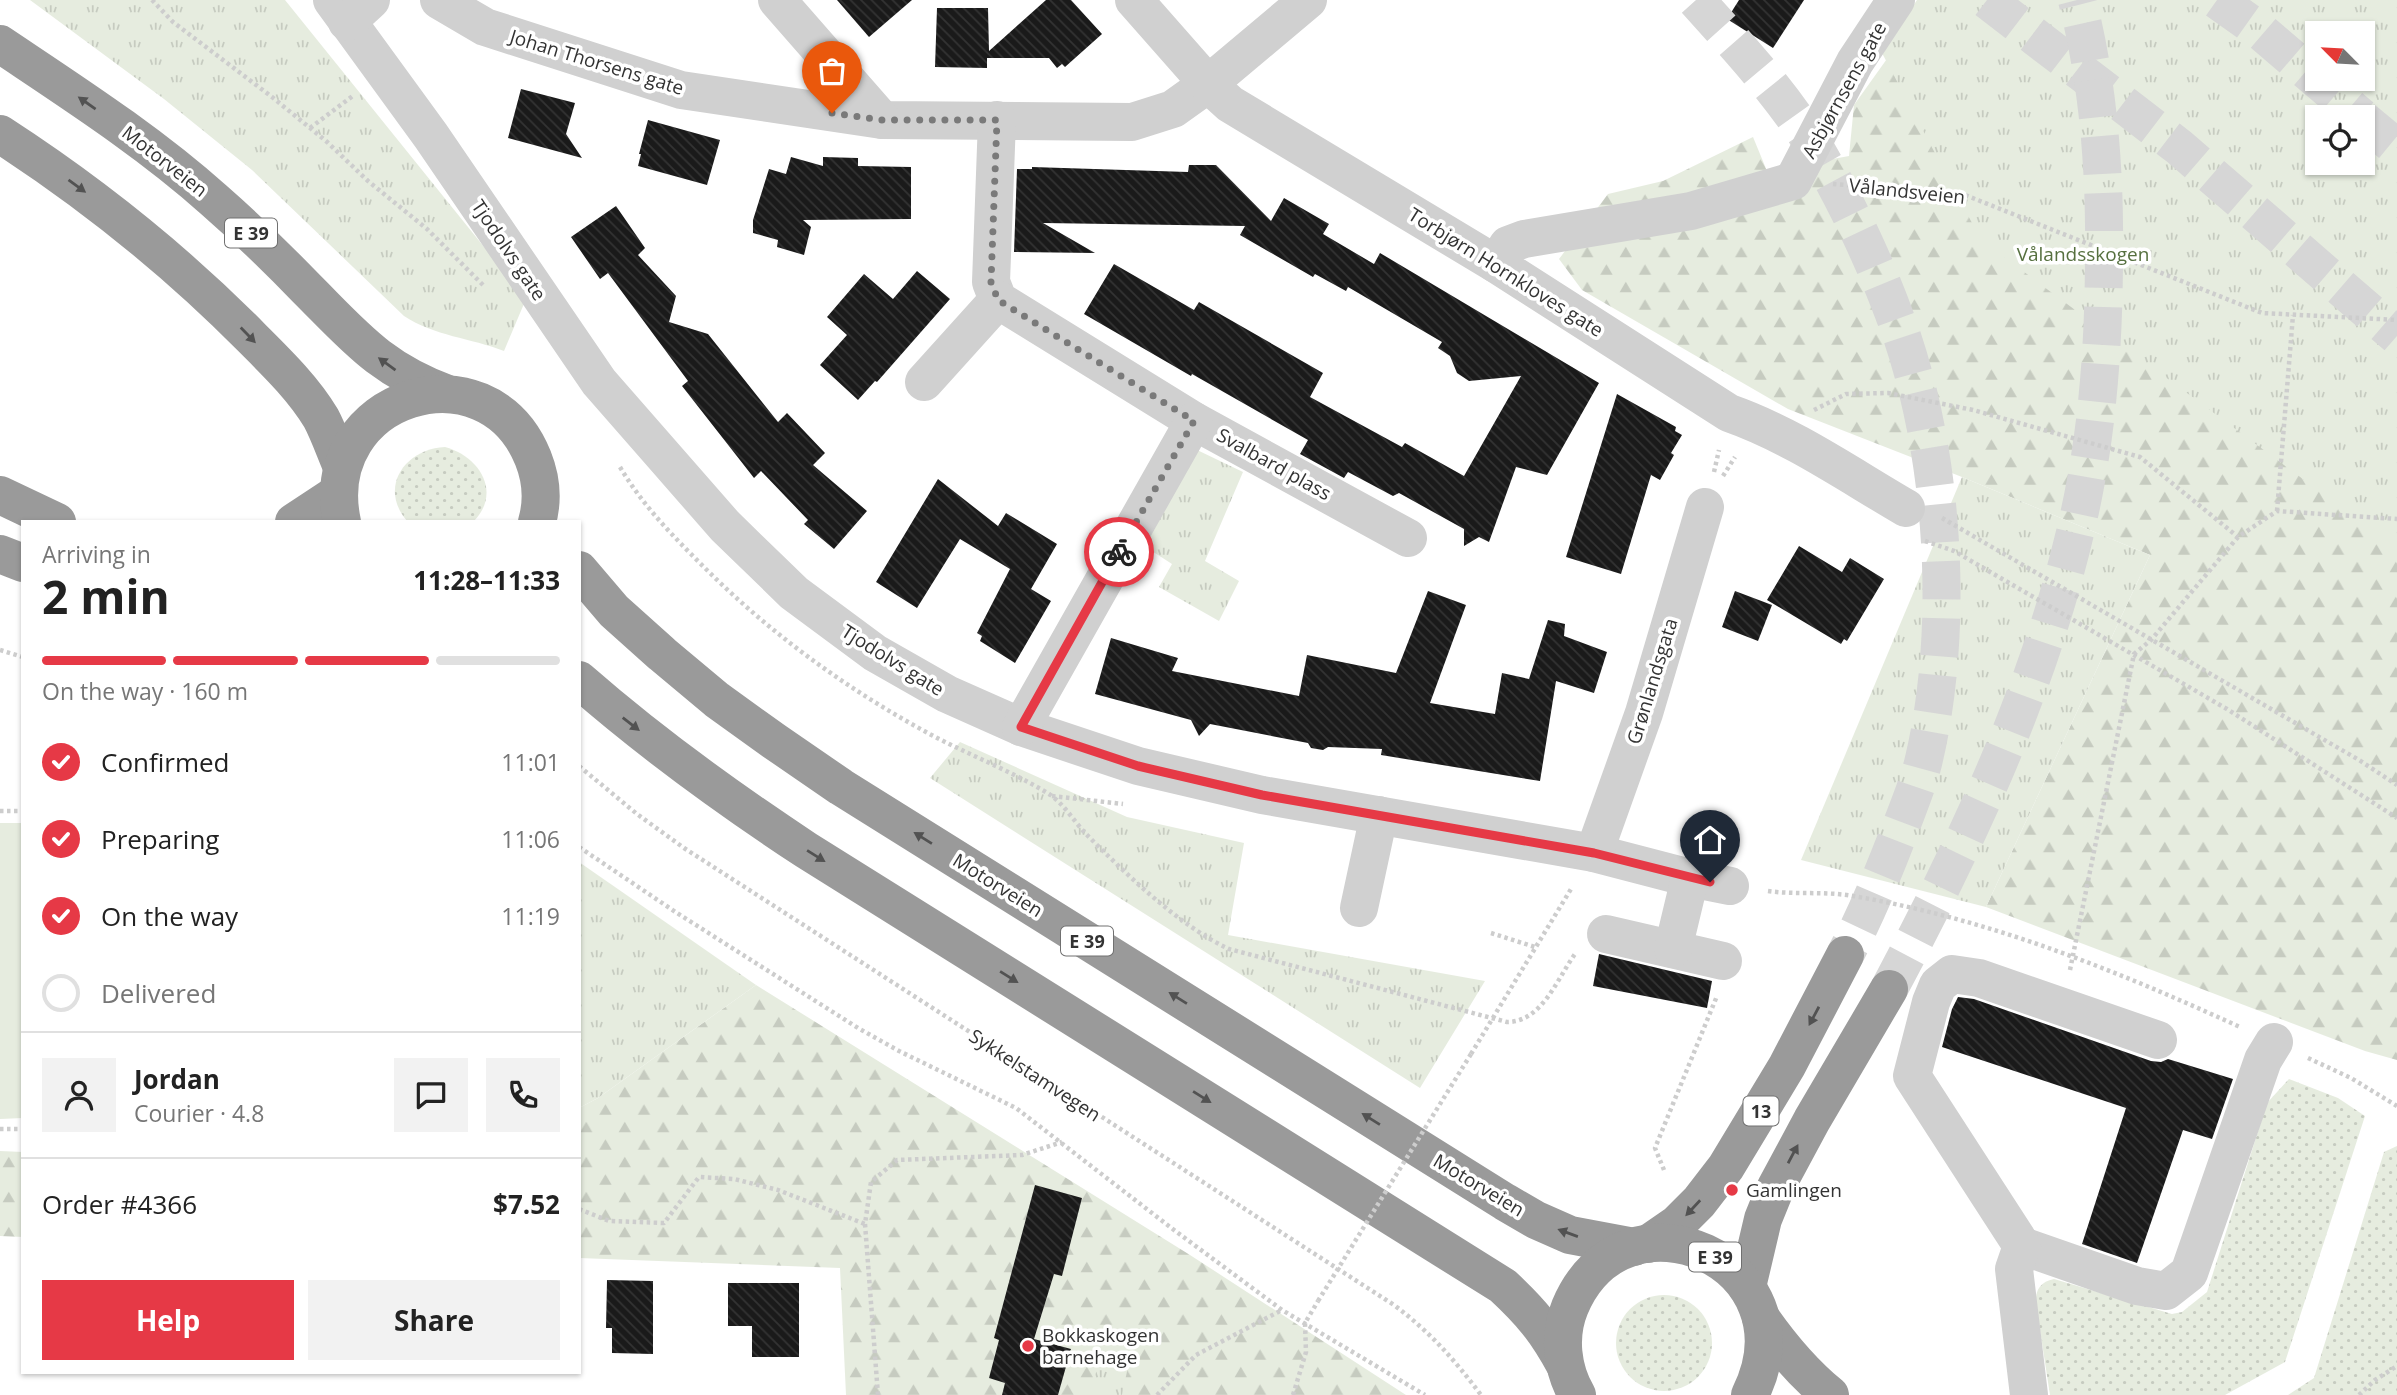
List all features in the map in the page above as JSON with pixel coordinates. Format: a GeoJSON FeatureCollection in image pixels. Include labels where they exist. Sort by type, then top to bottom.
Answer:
{"type":"FeatureCollection","features":[{"type":"Feature","properties":{"kind":"highway","name":"Motorveien"},"geometry":{"type":"LineString","coordinates":[[0,44],[157,152],[204,191],[263,244],[376,356],[418,383],[448,394]]}},
{"type":"Feature","properties":{"kind":"highway"},"geometry":{"type":"LineString","coordinates":[[0,134],[47,164],[110,211],[216,302],[297,386],[320,418],[341,494]]}},
{"type":"Feature","properties":{"kind":"highway","name":"E 39"},"geometry":{"type":"LineString","coordinates":[[298,520],[341,494],[349,449],[360,432],[390,406],[409,398],[448,394],[472,399],[495,410],[513,426],[528,446],[537,468],[543,512]]}},
{"type":"Feature","properties":{"kind":"highway"},"geometry":{"type":"LineString","coordinates":[[0,495],[53,520]]}},
{"type":"Feature","properties":{"kind":"highway"},"geometry":{"type":"LineString","coordinates":[[0,554],[21,562]]}},
{"type":"Feature","properties":{"kind":"highway","name":"Motorveien"},"geometry":{"type":"LineString","coordinates":[[581,572],[614,611],[717,700],[841,787],[1504,1202],[1570,1235],[1641,1245]]}},
{"type":"Feature","properties":{"kind":"highway"},"geometry":{"type":"LineString","coordinates":[[581,682],[676,760],[786,837],[1503,1286],[1547,1333],[1571,1380]]}},
{"type":"Feature","properties":{"kind":"highway","name":"13"},"geometry":{"type":"LineString","coordinates":[[1641,1245],[1677,1224],[1699,1202],[1726,1167],[1787,1066],[1846,955]]}},
{"type":"Feature","properties":{"kind":"highway","name":"13"},"geometry":{"type":"LineString","coordinates":[[1754,1303],[1754,1250],[1776,1187],[1889,989]]}},
{"type":"Feature","properties":{"kind":"highway","name":"E 39"},"geometry":{"type":"LineString","coordinates":[[1641,1245],[1671,1243],[1703,1251],[1732,1270],[1787,1355],[1830,1395]]}},
{"type":"Feature","properties":{"kind":"highway"},"geometry":{"type":"LineString","coordinates":[[1571,1380],[1563,1340],[1567,1315],[1576,1292],[1592,1273],[1611,1257],[1641,1245]]}},
{"type":"Feature","properties":{"kind":"highway"},"geometry":{"type":"LineString","coordinates":[[1750,1395],[1761,1370],[1764,1344],[1754,1303]]}},
{"type":"Feature","properties":{"kind":"street","name":"Johan Thorsens gate"},"geometry":{"type":"LineString","coordinates":[[439,0],[485,27],[681,90],[882,120],[1132,122],[1173,109],[1208,85],[1307,0]]}},
{"type":"Feature","properties":{"kind":"street"},"geometry":{"type":"LineString","coordinates":[[778,0],[882,120]]}},
{"type":"Feature","properties":{"kind":"street","name":"Torbjørn Hornkloves gate"},"geometry":{"type":"LineString","coordinates":[[1134,0],[1208,85],[1230,104],[1756,424],[1906,509]]}},
{"type":"Feature","properties":{"kind":"street","name":"Asbjørnsens gate"},"geometry":{"type":"LineString","coordinates":[[1794,181],[1855,62],[1896,0]]}},
{"type":"Feature","properties":{"kind":"street","name":"Tjodolvs gate"},"geometry":{"type":"LineString","coordinates":[[350,7],[431,136],[599,382],[725,526],[794,593],[875,653],[947,694],[1021,727],[1138,766],[1262,795],[1594,853],[1730,886]]}},
{"type":"Feature","properties":{"kind":"street"},"geometry":{"type":"LineString","coordinates":[[924,382],[998,300],[991,282],[997,120]]}},
{"type":"Feature","properties":{"kind":"street"},"geometry":{"type":"LineString","coordinates":[[1496,264],[1508,246],[1524,239],[1691,211],[1794,181]]}},
{"type":"Feature","properties":{"kind":"street","name":"Svalbard plass"},"geometry":{"type":"LineString","coordinates":[[998,300],[1194,421],[1408,538]]}},
{"type":"Feature","properties":{"kind":"street"},"geometry":{"type":"LineString","coordinates":[[1021,727],[1194,421]]}},
{"type":"Feature","properties":{"kind":"street","name":"Grønlandsgata"},"geometry":{"type":"LineString","coordinates":[[1594,853],[1644,713],[1705,507]]}},
{"type":"Feature","properties":{"kind":"street"},"geometry":{"type":"LineString","coordinates":[[1359,908],[1379,815]]}},
{"type":"Feature","properties":{"kind":"street"},"geometry":{"type":"LineString","coordinates":[[1673,949],[1689,878]]}},
{"type":"Feature","properties":{"kind":"street"},"geometry":{"type":"LineString","coordinates":[[1606,934],[1723,961]]}},
{"type":"Feature","properties":{"kind":"street"},"geometry":{"type":"LineString","coordinates":[[2158,1040],[1979,978],[1952,974],[1938,985],[1931,1002],[1912,1076],[2022,1246],[2137,1286],[2166,1291],[2189,1273],[2263,1060],[2274,1042]]}},
{"type":"Feature","properties":{"kind":"street"},"geometry":{"type":"LineString","coordinates":[[2022,1246],[2014,1269],[2029,1395]]}},
{"type":"Feature","properties":{"kind":"path"},"geometry":{"type":"LineString","coordinates":[[152,0],[173,22],[310,128],[368,181],[427,229],[491,293]]}},
{"type":"Feature","properties":{"kind":"path"},"geometry":{"type":"LineString","coordinates":[[310,128],[364,87]]}},
{"type":"Feature","properties":{"kind":"path","name":"Vålandsveien"},"geometry":{"type":"LineString","coordinates":[[1794,181],[1961,193],[2262,313],[2397,320]]}},
{"type":"Feature","properties":{"kind":"path"},"geometry":{"type":"LineString","coordinates":[[2277,510],[2293,315]]}},
{"type":"Feature","properties":{"kind":"path"},"geometry":{"type":"LineString","coordinates":[[1705,507],[1756,424],[1813,410],[1846,394],[1888,394],[1973,410],[2140,457],[2238,537]]}},
{"type":"Feature","properties":{"kind":"path"},"geometry":{"type":"LineString","coordinates":[[1705,507],[1756,424]]}},
{"type":"Feature","properties":{"kind":"path"},"geometry":{"type":"LineString","coordinates":[[2397,785],[2359,760],[1924,508],[1906,509],[1905,535],[1954,551],[2134,654],[2227,709],[2397,818]]}},
{"type":"Feature","properties":{"kind":"path"},"geometry":{"type":"LineString","coordinates":[[2070,971],[2134,654],[2151,640],[2238,537],[2277,510],[2397,519]]}},
{"type":"Feature","properties":{"kind":"path"},"geometry":{"type":"LineString","coordinates":[[0,650],[21,656]]}},
{"type":"Feature","properties":{"kind":"path","name":"Sykkelstamvegen"},"geometry":{"type":"LineString","coordinates":[[581,768],[684,848],[1394,1305],[1425,1329],[1481,1395]]}},
{"type":"Feature","properties":{"kind":"path"},"geometry":{"type":"LineString","coordinates":[[0,811],[21,811]]}},
{"type":"Feature","properties":{"kind":"path"},"geometry":{"type":"LineString","coordinates":[[581,848],[687,920],[858,1028],[899,1052],[1016,1108],[1282,1310],[1424,1395]]}},
{"type":"Feature","properties":{"kind":"path"},"geometry":{"type":"LineString","coordinates":[[1293,1395],[1306,1352],[1306,1323],[1318,1301],[1594,853]]}},
{"type":"Feature","properties":{"kind":"path"},"geometry":{"type":"LineString","coordinates":[[1491,933],[1535,947]]}},
{"type":"Feature","properties":{"kind":"path"},"geometry":{"type":"LineString","coordinates":[[1664,1170],[1655,1148],[1716,1002],[1723,961]]}},
{"type":"Feature","properties":{"kind":"path"},"geometry":{"type":"LineString","coordinates":[[2274,1042],[2351,1078],[2397,1106]]}},
{"type":"Feature","properties":{"kind":"path"},"geometry":{"type":"LineString","coordinates":[[0,1129],[21,1129]]}},
{"type":"Feature","properties":{"kind":"path"},"geometry":{"type":"LineString","coordinates":[[878,1395],[865,1224],[871,1182],[897,1160],[1022,1155],[1063,1142]]}},
{"type":"Feature","properties":{"kind":"path"},"geometry":{"type":"LineString","coordinates":[[581,1210],[609,1221],[664,1223],[699,1177],[734,1179],[778,1190],[865,1224]]}},
{"type":"Feature","properties":{"kind":"path"},"geometry":{"type":"LineString","coordinates":[[1157,1395],[1196,1354],[1282,1310]]}},
{"type":"Feature","properties":{"kind":"path"},"geometry":{"type":"LineString","coordinates":[[2359,1395],[2381,1375],[2397,1366]]}},
{"type":"Feature","properties":{"kind":"green space"},"geometry":{"type":"Polygon","coordinates":[[[30,0],[285,0],[526,299],[504,351],[428,328],[404,316],[252,170],[164,99],[30,0]]]}},
{"type":"Feature","properties":{"kind":"green space"},"geometry":{"type":"Polygon","coordinates":[[[1917,0],[2397,0],[2397,549],[1981,240],[1882,53],[1917,0]]]}},
{"type":"Feature","properties":{"kind":"green space","name":"Vålandsskogen"},"geometry":{"type":"Polygon","coordinates":[[[1929,0],[2397,0],[2397,1060],[2365,1051],[1986,907],[2150,555],[1788,409],[1582,290],[1559,259],[1608,194],[1663,181],[1753,137],[1767,171],[1849,156],[1854,105],[1929,0]]]}},
{"type":"Feature","properties":{"kind":"green space"},"geometry":{"type":"Polygon","coordinates":[[[445,447],[457,452],[468,458],[483,476],[486,498],[475,520],[406,520],[395,495],[396,483],[408,462],[431,449],[445,447]]]}},
{"type":"Feature","properties":{"kind":"green space"},"geometry":{"type":"Polygon","coordinates":[[[1195,449],[1243,472],[1205,561],[1239,581],[1219,621],[1159,587],[1172,564],[1141,544],[1195,449]]]}},
{"type":"Feature","properties":{"kind":"green space"},"geometry":{"type":"Polygon","coordinates":[[[1962,477],[2150,555],[1986,907],[1801,860],[1962,477]]]}},
{"type":"Feature","properties":{"kind":"green space"},"geometry":{"type":"Polygon","coordinates":[[[960,742],[1127,817],[1244,843],[1228,935],[1485,981],[1420,1088],[930,778],[960,742]]]}},
{"type":"Feature","properties":{"kind":"green space"},"geometry":{"type":"Polygon","coordinates":[[[0,823],[21,823],[21,1118],[0,1119],[0,823]]]}},
{"type":"Feature","properties":{"kind":"green space"},"geometry":{"type":"Polygon","coordinates":[[[581,863],[756,985],[598,1098],[581,1107],[581,863]]]}},
{"type":"Feature","properties":{"kind":"green space"},"geometry":{"type":"Polygon","coordinates":[[[756,985],[1190,1255],[1406,1395],[846,1395],[840,1268],[581,1258],[581,1107],[598,1098],[756,985]]]}},
{"type":"Feature","properties":{"kind":"green space"},"geometry":{"type":"Polygon","coordinates":[[[2289,1079],[2338,1098],[2365,1116],[2285,1362],[2225,1395],[2050,1395],[2036,1304],[2039,1287],[2054,1279],[2172,1314],[2182,1312],[2207,1292],[2267,1103],[2289,1079]]]}},
{"type":"Feature","properties":{"kind":"green space"},"geometry":{"type":"Polygon","coordinates":[[[2397,1146],[2397,1395],[2288,1395],[2314,1378],[2384,1152],[2397,1146]]]}},
{"type":"Feature","properties":{"kind":"green space"},"geometry":{"type":"Polygon","coordinates":[[[0,1151],[21,1152],[21,1237],[0,1236],[0,1151]]]}},
{"type":"Feature","properties":{"kind":"green space"},"geometry":{"type":"Polygon","coordinates":[[[1664,1295],[1682,1299],[1698,1309],[1708,1325],[1712,1343],[1708,1361],[1698,1377],[1682,1387],[1664,1391],[1646,1387],[1630,1377],[1620,1361],[1616,1343],[1620,1325],[1630,1309],[1646,1299],[1664,1295]]]}},
{"type":"Feature","properties":{"kind":"green space"},"geometry":{"type":"Polygon","coordinates":[[[1109,1331],[1135,1334],[1122,1395],[1089,1395],[1109,1331]]]}},
{"type":"Feature","properties":{"kind":"building"},"geometry":{"type":"Polygon","coordinates":[[[837,0],[912,0],[869,37],[837,0]]]}},
{"type":"Feature","properties":{"kind":"building"},"geometry":{"type":"Polygon","coordinates":[[[1046,0],[1071,0],[1102,34],[1065,67],[1062,64],[1057,68],[1049,58],[987,58],[987,68],[935,67],[937,8],[988,8],[989,51],[1046,0]]]}},
{"type":"Feature","properties":{"kind":"building"},"geometry":{"type":"Polygon","coordinates":[[[1739,0],[1804,0],[1773,48],[1727,19],[1739,0]]]}},
{"type":"Feature","properties":{"kind":"building"},"geometry":{"type":"Polygon","coordinates":[[[521,89],[575,103],[566,134],[582,158],[508,138],[521,89]]]}},
{"type":"Feature","properties":{"kind":"building"},"geometry":{"type":"Polygon","coordinates":[[[648,120],[720,140],[707,185],[638,166],[648,120]]]}},
{"type":"Feature","properties":{"kind":"building"},"geometry":{"type":"Polygon","coordinates":[[[791,157],[823,166],[823,157],[858,158],[858,166],[911,167],[911,219],[803,220],[811,227],[804,255],[777,247],[778,240],[753,233],[753,220],[769,169],[786,174],[791,157]]]}},
{"type":"Feature","properties":{"kind":"building"},"geometry":{"type":"Polygon","coordinates":[[[1189,165],[1216,165],[1271,221],[1284,198],[1329,224],[1323,234],[1374,264],[1380,253],[1599,383],[1547,475],[1516,467],[1489,542],[1479,537],[1464,546],[1464,529],[1399,493],[1393,496],[1348,472],[1344,478],[1300,454],[1308,440],[1084,314],[1114,264],[1194,310],[1199,302],[1323,373],[1310,397],[1402,447],[1405,443],[1464,476],[1521,376],[1469,381],[1457,373],[1450,356],[1438,348],[1442,342],[1348,287],[1346,291],[1315,274],[1313,277],[1240,235],[1245,226],[1043,223],[1095,253],[1014,252],[1017,169],[1032,167],[1188,172],[1189,165]]]}},
{"type":"Feature","properties":{"kind":"building"},"geometry":{"type":"Polygon","coordinates":[[[616,206],[645,248],[638,255],[676,296],[669,322],[708,334],[778,422],[787,413],[825,453],[813,465],[867,511],[834,549],[804,524],[808,520],[761,471],[754,478],[682,386],[688,381],[608,273],[600,279],[571,237],[616,206]]]}},
{"type":"Feature","properties":{"kind":"building"},"geometry":{"type":"Polygon","coordinates":[[[917,271],[950,299],[858,400],[820,365],[847,335],[827,317],[864,274],[893,299],[917,271]]]}},
{"type":"Feature","properties":{"kind":"building"},"geometry":{"type":"Polygon","coordinates":[[[1617,394],[1676,427],[1675,431],[1682,435],[1660,480],[1651,475],[1621,574],[1566,557],[1617,394]]]}},
{"type":"Feature","properties":{"kind":"building"},"geometry":{"type":"Polygon","coordinates":[[[938,479],[998,526],[1006,513],[1057,544],[1031,589],[1051,601],[1015,663],[980,641],[982,636],[977,633],[1010,569],[960,539],[917,608],[876,582],[938,479]]]}},
{"type":"Feature","properties":{"kind":"building"},"geometry":{"type":"Polygon","coordinates":[[[1799,546],[1842,572],[1850,558],[1884,579],[1847,641],[1844,639],[1841,644],[1767,600],[1799,546]]]}},
{"type":"Feature","properties":{"kind":"building"},"geometry":{"type":"Polygon","coordinates":[[[1428,591],[1466,605],[1430,703],[1495,714],[1502,673],[1529,679],[1548,620],[1565,624],[1564,636],[1607,652],[1594,693],[1556,681],[1540,781],[1381,755],[1382,749],[1311,748],[1308,743],[1210,724],[1199,736],[1191,720],[1095,694],[1111,638],[1178,658],[1172,671],[1299,696],[1307,655],[1396,673],[1428,591]]]}},
{"type":"Feature","properties":{"kind":"building"},"geometry":{"type":"Polygon","coordinates":[[[1735,591],[1772,605],[1758,641],[1722,627],[1735,591]]]}},
{"type":"Feature","properties":{"kind":"building"},"geometry":{"type":"Polygon","coordinates":[[[1599,954],[1712,981],[1707,1008],[1593,986],[1599,954]]]}},
{"type":"Feature","properties":{"kind":"building"},"geometry":{"type":"Polygon","coordinates":[[[1958,997],[1974,999],[2151,1061],[2161,1062],[2168,1059],[2233,1079],[2212,1139],[2183,1130],[2137,1263],[2082,1244],[2126,1108],[1942,1047],[1958,997]]]}},
{"type":"Feature","properties":{"kind":"building"},"geometry":{"type":"Polygon","coordinates":[[[1035,1185],[1082,1198],[1062,1276],[1054,1274],[1034,1339],[1071,1349],[1058,1395],[1002,1395],[1005,1383],[989,1378],[999,1340],[994,1338],[1035,1185]]]}},
{"type":"Feature","properties":{"kind":"building"},"geometry":{"type":"Polygon","coordinates":[[[607,1280],[653,1281],[653,1354],[612,1353],[612,1328],[606,1328],[607,1280]]]}},
{"type":"Feature","properties":{"kind":"building"},"geometry":{"type":"Polygon","coordinates":[[[728,1283],[799,1283],[799,1357],[752,1357],[752,1326],[728,1326],[728,1283]]]}},
{"type":"Feature","properties":{"kind":"tunnel"},"geometry":{"type":"LineString","coordinates":[[1696,0],[1759,71],[1788,109],[1815,148],[1850,213],[1898,325],[1914,375],[1935,484],[1942,597],[1934,707],[1924,759],[1914,792],[1889,858],[1845,955]]}},
{"type":"Feature","properties":{"kind":"tunnel"},"geometry":{"type":"LineString","coordinates":[[1987,0],[2179,147],[2397,336]]}},
{"type":"Feature","properties":{"kind":"tunnel"},"geometry":{"type":"LineString","coordinates":[[1889,989],[1947,876],[2023,702],[2062,582],[2085,487],[2101,353],[2104,221],[2095,93],[2077,0]]}},
{"type":"Feature","properties":{"kind":"tunnel"},"geometry":{"type":"LineString","coordinates":[[2217,0],[2258,29],[2347,105]]}},
{"type":"Feature","properties":{"kind":"tunnel"},"geometry":{"type":"LineString","coordinates":[[2375,130],[2397,148]]}},
{"type":"Feature","properties":{"kind":"way so far"},"geometry":{"type":"LineString","coordinates":[[832,113],[882,120],[997,120],[991,282],[998,300],[1194,421],[1119,552]]}},
{"type":"Feature","properties":{"kind":"place","name":"Gamlingen"},"geometry":{"type":"Point","coordinates":[1732,1190]}},
{"type":"Feature","properties":{"kind":"place","name":"Bokkaskogen barnehage"},"geometry":{"type":"Point","coordinates":[1028,1346]}},
{"type":"Feature","properties":{"kind":"route"},"geometry":{"type":"LineString","coordinates":[[1119,552],[1021,727],[1138,766],[1262,795],[1594,853],[1710,882]]}}]}
